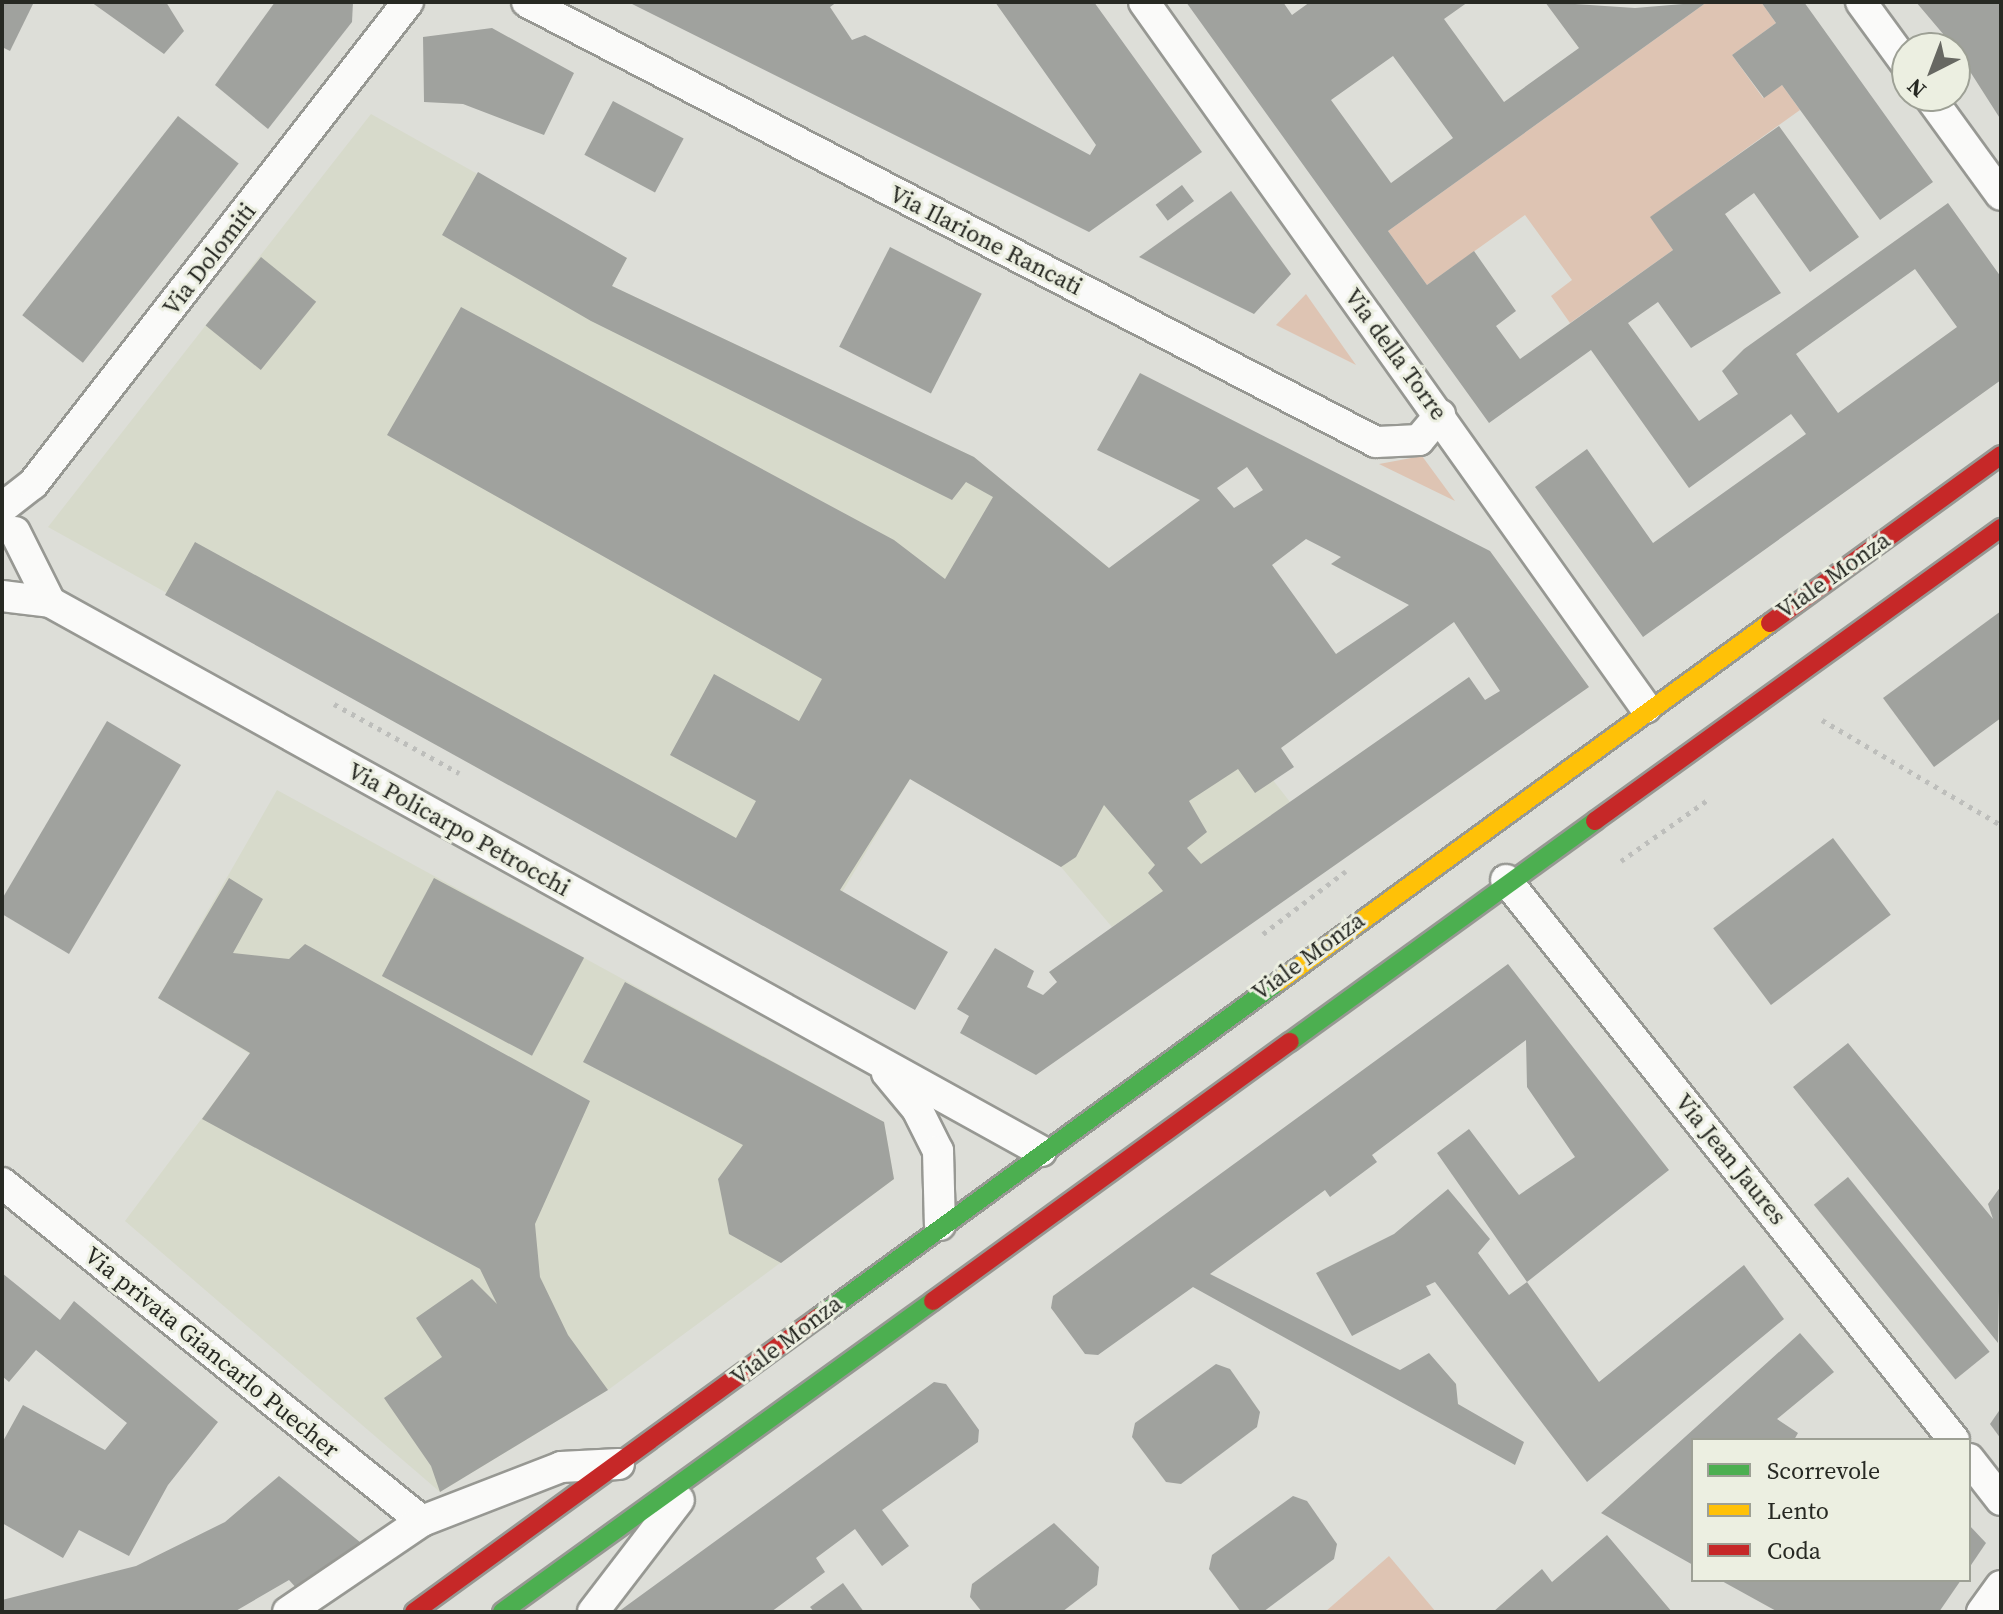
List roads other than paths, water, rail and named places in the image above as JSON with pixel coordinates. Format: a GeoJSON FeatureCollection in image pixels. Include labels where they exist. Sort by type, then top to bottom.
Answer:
{"type":"FeatureCollection","features":[{"type":"Feature","properties":{"kind":"main road","name":"Viale Monza"},"geometry":{"type":"LineString","coordinates":[[414,1612],[621,1464],[940,1225],[1646,708],[2001,455]]}},
{"type":"Feature","properties":{"kind":"main road","name":"Viale Monza"},"geometry":{"type":"LineString","coordinates":[[502,1612],[1506,880],[2001,528]]}},
{"type":"Feature","properties":{"kind":"street","name":"Via Dolomiti"},"geometry":{"type":"LineString","coordinates":[[6,517],[408,2]]}},
{"type":"Feature","properties":{"kind":"street","name":"Via Ilarione Rancati"},"geometry":{"type":"LineString","coordinates":[[527,2],[1376,442],[1419,440],[1440,415]]}},
{"type":"Feature","properties":{"kind":"street","name":"Via della Torre"},"geometry":{"type":"LineString","coordinates":[[1144,2],[1646,708]]}},
{"type":"Feature","properties":{"kind":"street"},"geometry":{"type":"LineString","coordinates":[[1861,2],[1891,43]]}},
{"type":"Feature","properties":{"kind":"street"},"geometry":{"type":"LineString","coordinates":[[1941,112],[2001,195]]}},
{"type":"Feature","properties":{"kind":"street"},"geometry":{"type":"LineString","coordinates":[[2,581],[16,554],[6,517]]}},
{"type":"Feature","properties":{"kind":"street"},"geometry":{"type":"LineString","coordinates":[[6,517],[50,602]]}},
{"type":"Feature","properties":{"kind":"street","name":"Via Policarpo Petrocchi"},"geometry":{"type":"LineString","coordinates":[[2,596],[50,602],[1041,1151]]}},
{"type":"Feature","properties":{"kind":"street","name":"Via Jean Jaures"},"geometry":{"type":"LineString","coordinates":[[1506,880],[1952,1438]]}},
{"type":"Feature","properties":{"kind":"street","name":"Via Policarpo Petrocchi"},"geometry":{"type":"LineString","coordinates":[[868,1055],[904,1092],[933,1138],[942,1169],[940,1225]]}},
{"type":"Feature","properties":{"kind":"street","name":"Via privata Giancarlo Puecher"},"geometry":{"type":"LineString","coordinates":[[2,1183],[422,1521]]}},
{"type":"Feature","properties":{"kind":"street","name":"Viale Monza"},"geometry":{"type":"LineString","coordinates":[[593,1612],[654,1526],[744,1433]]}},
{"type":"Feature","properties":{"kind":"street"},"geometry":{"type":"LineString","coordinates":[[1971,1462],[2001,1500]]}},
{"type":"Feature","properties":{"kind":"street"},"geometry":{"type":"LineString","coordinates":[[288,1612],[422,1521],[561,1467],[621,1464]]}},
{"type":"Feature","properties":{"kind":"street"},"geometry":{"type":"LineString","coordinates":[[1982,1612],[2001,1586]]}}]}
